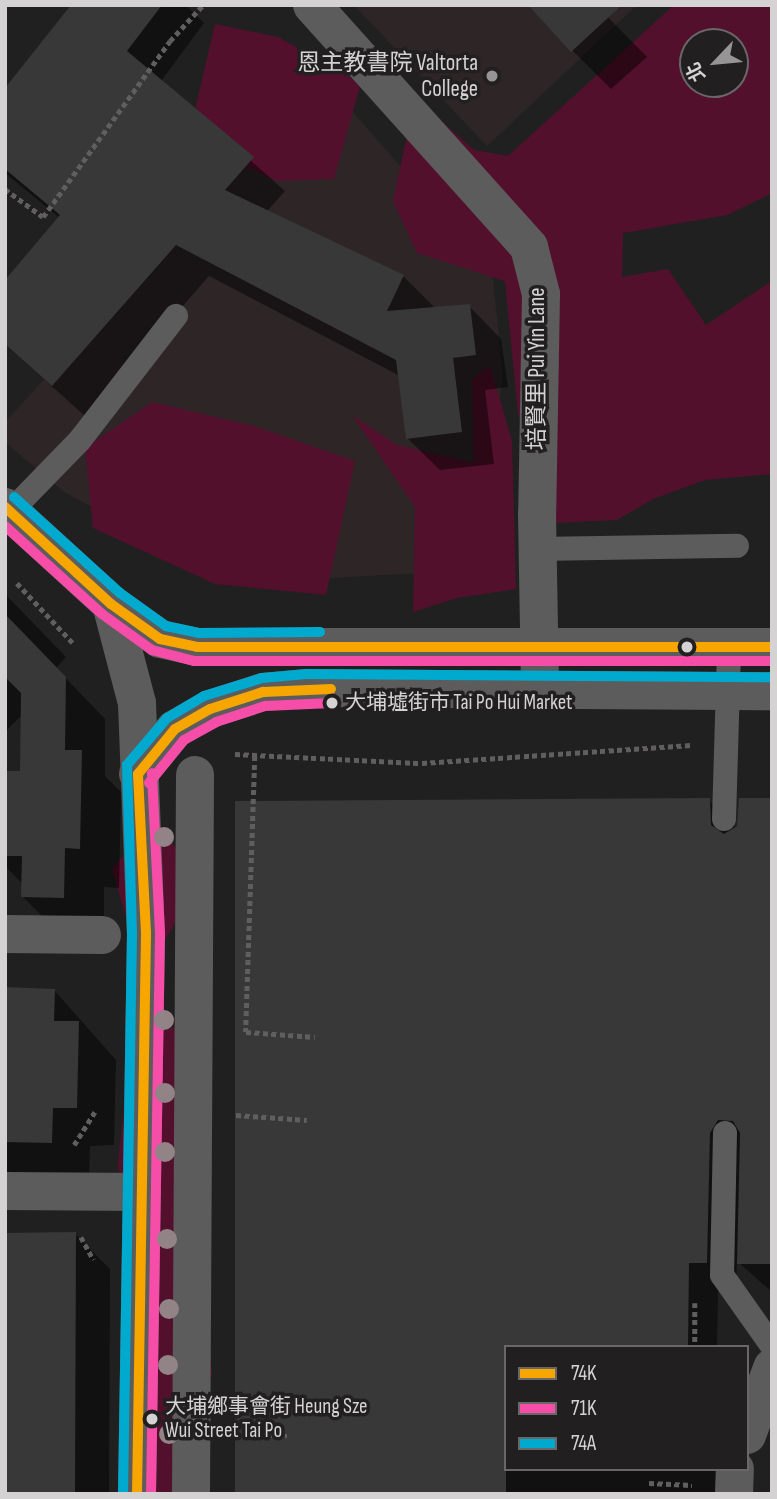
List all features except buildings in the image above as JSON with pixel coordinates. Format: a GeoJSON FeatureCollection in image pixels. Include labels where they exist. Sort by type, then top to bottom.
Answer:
{"type":"FeatureCollection","features":[{"type":"Feature","properties":{"kind":"main road","name":"培賢里 Pui Yin Lane"},"geometry":{"type":"LineString","coordinates":[[312,5],[529,247],[541,294],[537,549],[540,691]]}},
{"type":"Feature","properties":{"kind":"main road"},"geometry":{"type":"LineString","coordinates":[[8,510],[111,604],[160,639],[197,647],[538,645],[772,648]]}},
{"type":"Feature","properties":{"kind":"main road"},"geometry":{"type":"LineString","coordinates":[[111,604],[137,703],[146,933],[137,1494]]}},
{"type":"Feature","properties":{"kind":"main road"},"geometry":{"type":"LineString","coordinates":[[138,774],[175,729],[210,709],[263,692],[307,688],[772,691]]}},
{"type":"Feature","properties":{"kind":"main road"},"geometry":{"type":"LineString","coordinates":[[191,1494],[195,775]]}},
{"type":"Feature","properties":{"kind":"main road"},"geometry":{"type":"LineString","coordinates":[[5,934],[102,935]]}},
{"type":"Feature","properties":{"kind":"main road"},"geometry":{"type":"LineString","coordinates":[[5,1191],[142,1192]]}},
{"type":"Feature","properties":{"kind":"main road"},"geometry":{"type":"LineString","coordinates":[[749,1430],[772,1368]]}},
{"type":"Feature","properties":{"kind":"main road"},"geometry":{"type":"LineString","coordinates":[[734,1494],[735,1471]]}},
{"type":"Feature","properties":{"kind":"lane"},"geometry":{"type":"LineString","coordinates":[[8,510],[80,440],[176,316]]}},
{"type":"Feature","properties":{"kind":"lane"},"geometry":{"type":"LineString","coordinates":[[537,549],[737,546]]}},
{"type":"Feature","properties":{"kind":"lane"},"geometry":{"type":"LineString","coordinates":[[724,819],[729,648]]}},
{"type":"Feature","properties":{"kind":"lane"},"geometry":{"type":"LineString","coordinates":[[725,1133],[722,1275],[772,1346]]}},
{"type":"Feature","properties":{"kind":"path"},"geometry":{"type":"LineString","coordinates":[[7,192],[43,218],[170,41],[203,5]]}},
{"type":"Feature","properties":{"kind":"path"},"geometry":{"type":"LineString","coordinates":[[14,581],[76,647]]}},
{"type":"Feature","properties":{"kind":"path"},"geometry":{"type":"LineString","coordinates":[[195,775],[200,760],[226,754],[422,763],[638,746]]}},
{"type":"Feature","properties":{"kind":"path"},"geometry":{"type":"LineString","coordinates":[[254,756],[246,1032],[315,1037]]}},
{"type":"Feature","properties":{"kind":"path"},"geometry":{"type":"LineString","coordinates":[[95,1102],[95,1116],[74,1144],[76,1227],[101,1273]]}},
{"type":"Feature","properties":{"kind":"path"},"geometry":{"type":"LineString","coordinates":[[193,1113],[307,1120]]}},
{"type":"Feature","properties":{"kind":"path"},"geometry":{"type":"LineString","coordinates":[[649,1483],[696,1485]]}},
{"type":"Feature","properties":{"kind":"shaded area","name":"恩主教書院 Valtorta College"},"geometry":{"type":"Polygon","coordinates":[[[354,5],[637,5],[487,146],[354,5]]]}},
{"type":"Feature","properties":{"kind":"shaded area"},"geometry":{"type":"Polygon","coordinates":[[[674,5],[772,5],[772,193],[727,215],[623,233],[622,277],[668,269],[706,325],[772,281],[772,474],[705,480],[653,499],[617,520],[554,523],[518,413],[505,281],[417,253],[393,201],[415,98],[474,150],[508,156],[674,5]]]}},
{"type":"Feature","properties":{"kind":"shaded area"},"geometry":{"type":"Polygon","coordinates":[[[215,24],[278,37],[361,83],[334,179],[277,181],[188,140],[215,24]]]}},
{"type":"Feature","properties":{"kind":"shaded area"},"geometry":{"type":"Polygon","coordinates":[[[322,77],[430,200],[490,251],[503,377],[484,489],[437,572],[261,582],[141,533],[64,492],[5,442],[5,422],[322,77]]]}},
{"type":"Feature","properties":{"kind":"shaded area"},"geometry":{"type":"Polygon","coordinates":[[[490,366],[512,441],[516,589],[457,598],[413,612],[415,507],[352,415],[397,445],[474,463],[472,379],[490,366]]]}},
{"type":"Feature","properties":{"kind":"shaded area"},"geometry":{"type":"Polygon","coordinates":[[[152,402],[254,426],[355,461],[326,595],[215,584],[93,528],[85,448],[152,402]]]}},
{"type":"Feature","properties":{"kind":"shaded area"},"geometry":{"type":"Polygon","coordinates":[[[156,818],[177,850],[181,914],[157,952],[135,948],[112,869],[156,818]]]}},
{"type":"Feature","properties":{"kind":"shaded area"},"geometry":{"type":"Polygon","coordinates":[[[178,1027],[212,1375],[179,1464],[179,1494],[152,1494],[118,1163],[132,1035],[178,1027]]]}},
{"type":"Feature","properties":{"kind":"transit line","name":"74A"},"geometry":{"type":"LineString","coordinates":[[14,497],[120,593],[166,626],[198,633],[320,632]]}},
{"type":"Feature","properties":{"kind":"transit line","name":"74K"},"geometry":{"type":"LineString","coordinates":[[5,507],[111,604],[160,639],[197,647],[772,647]]}},
{"type":"Feature","properties":{"kind":"transit line","name":"71K"},"geometry":{"type":"LineString","coordinates":[[5,526],[102,614],[152,650],[194,661],[772,661]]}},
{"type":"Feature","properties":{"kind":"transit line","name":"74A"},"geometry":{"type":"LineString","coordinates":[[123,1494],[132,933],[127,765],[167,718],[204,696],[262,678],[307,674],[772,677]]}},
{"type":"Feature","properties":{"kind":"transit line","name":"74K"},"geometry":{"type":"LineString","coordinates":[[138,774],[175,729],[210,709],[263,692],[331,689]]}},
{"type":"Feature","properties":{"kind":"transit line","name":"71K"},"geometry":{"type":"LineString","coordinates":[[149,783],[184,740],[216,722],[265,706],[332,703]]}},
{"type":"Feature","properties":{"kind":"transit line","name":"71K"},"geometry":{"type":"LineString","coordinates":[[151,1494],[160,933],[152,773]]}},
{"type":"Feature","properties":{"kind":"transit line","name":"74K"},"geometry":{"type":"LineString","coordinates":[[137,1494],[146,933],[138,774]]}},
{"type":"Feature","properties":{"kind":"place","name":"恩主教書院 Valtorta College"},"geometry":{"type":"Point","coordinates":[492,76]}},
{"type":"Feature","properties":{"kind":"place","name":"大埔墟街市 Tai Po Hui Market"},"geometry":{"type":"Point","coordinates":[332,703]}},
{"type":"Feature","properties":{"kind":"place","name":"大埔鄉事會街 Heung Sze Wui Street Tai Po"},"geometry":{"type":"Point","coordinates":[152,1419]}}]}
